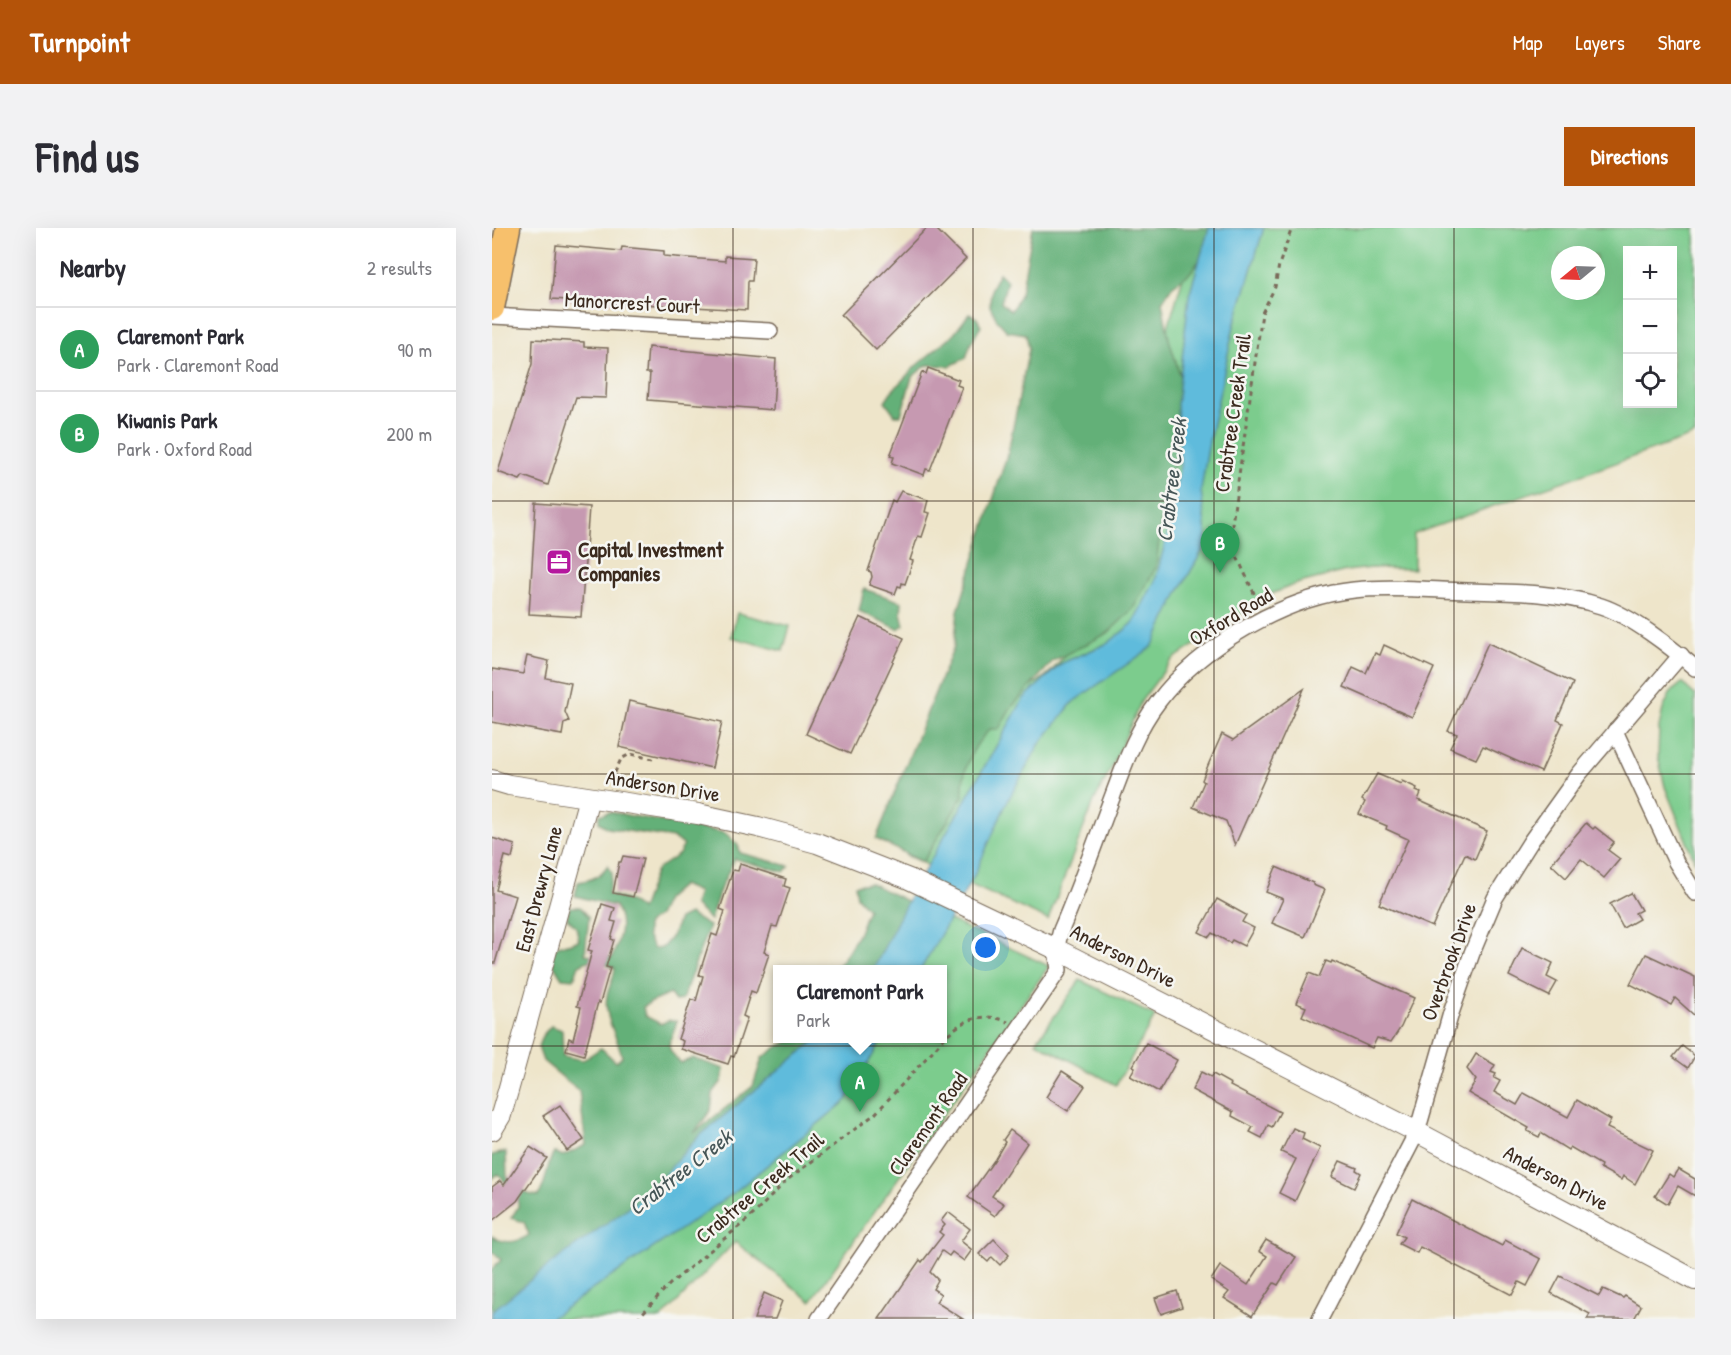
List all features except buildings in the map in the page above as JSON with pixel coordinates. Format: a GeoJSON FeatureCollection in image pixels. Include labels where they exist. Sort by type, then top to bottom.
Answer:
{"type":"FeatureCollection","features":[{"type":"Feature","properties":{"kind":"main road"},"geometry":{"type":"LineString","coordinates":[[492,308],[508,228]]}},
{"type":"Feature","properties":{"kind":"street","name":"Manorcrest Court"},"geometry":{"type":"LineString","coordinates":[[492,316],[770,331]]}},
{"type":"Feature","properties":{"kind":"street","name":"Oxford Road"},"geometry":{"type":"LineString","coordinates":[[1056,949],[1061,930],[1131,747],[1157,702],[1195,663],[1258,621],[1297,604],[1332,593],[1355,590],[1545,593],[1602,606],[1639,626],[1681,655],[1695,668]]}},
{"type":"Feature","properties":{"kind":"street","name":"Overbrook Drive"},"geometry":{"type":"LineString","coordinates":[[1320,1319],[1417,1132],[1451,1013],[1472,953],[1495,898],[1531,841],[1579,774],[1681,655]]}},
{"type":"Feature","properties":{"kind":"street"},"geometry":{"type":"LineString","coordinates":[[1616,731],[1676,862],[1695,893]]}},
{"type":"Feature","properties":{"kind":"street","name":"Anderson Drive"},"geometry":{"type":"LineString","coordinates":[[492,780],[509,785],[698,814],[758,827],[817,843],[889,871],[1056,949],[1417,1132],[1695,1280]]}},
{"type":"Feature","properties":{"kind":"street","name":"East Drewry Lane"},"geometry":{"type":"LineString","coordinates":[[492,1130],[501,1115],[589,798]]}},
{"type":"Feature","properties":{"kind":"street","name":"Claremont Road"},"geometry":{"type":"LineString","coordinates":[[819,1319],[1059,970],[1056,949]]}},
{"type":"Feature","properties":{"kind":"path","name":"Crabtree Creek Trail"},"geometry":{"type":"LineString","coordinates":[[1258,602],[1234,550],[1232,524],[1262,313],[1275,287],[1279,265],[1292,228]]}},
{"type":"Feature","properties":{"kind":"path"},"geometry":{"type":"LineString","coordinates":[[611,781],[621,759],[630,754],[653,759]]}},
{"type":"Feature","properties":{"kind":"path","name":"Crabtree Creek Trail"},"geometry":{"type":"LineString","coordinates":[[947,1036],[961,1023],[971,1018],[984,1016],[998,1017],[1019,1029]]}},
{"type":"Feature","properties":{"kind":"path","name":"Crabtree Creek Trail"},"geometry":{"type":"LineString","coordinates":[[637,1319],[670,1284],[754,1214],[786,1180],[875,1114],[939,1043]]}},
{"type":"Feature","properties":{"kind":"green space"},"geometry":{"type":"Polygon","coordinates":[[[1033,228],[1216,228],[1207,251],[1189,274],[1173,285],[1162,302],[1169,339],[1182,382],[1182,433],[1174,466],[1165,489],[1156,567],[1133,609],[1108,633],[1053,661],[1010,709],[999,729],[990,729],[978,743],[966,769],[963,796],[923,862],[876,839],[954,646],[958,611],[1008,452],[1029,349],[1026,334],[1007,331],[997,320],[990,306],[991,288],[999,273],[1007,281],[1001,303],[1011,311],[1021,293],[1033,228]]]}},
{"type":"Feature","properties":{"kind":"green space"},"geometry":{"type":"Polygon","coordinates":[[[1198,228],[1695,228],[1695,435],[1414,534],[1414,569],[1372,568],[1346,571],[1296,584],[1269,595],[1172,660],[1142,700],[1094,801],[1048,920],[905,855],[929,786],[1024,690],[1040,681],[1062,659],[1072,643],[1198,228]]]}},
{"type":"Feature","properties":{"kind":"green space"},"geometry":{"type":"Polygon","coordinates":[[[969,314],[977,318],[981,326],[971,343],[966,358],[950,366],[927,365],[912,377],[901,415],[895,415],[885,401],[891,392],[917,365],[954,334],[969,314]]]}},
{"type":"Feature","properties":{"kind":"green space"},"geometry":{"type":"Polygon","coordinates":[[[864,589],[902,602],[901,613],[904,625],[898,629],[859,611],[864,589]]]}},
{"type":"Feature","properties":{"kind":"green space"},"geometry":{"type":"Polygon","coordinates":[[[737,613],[790,626],[783,651],[731,637],[737,613]]]}},
{"type":"Feature","properties":{"kind":"green space"},"geometry":{"type":"Polygon","coordinates":[[[1682,683],[1695,695],[1695,862],[1665,787],[1658,756],[1659,727],[1663,709],[1671,692],[1682,683]]]}},
{"type":"Feature","properties":{"kind":"green space"},"geometry":{"type":"Polygon","coordinates":[[[610,812],[725,833],[738,845],[740,853],[789,866],[784,872],[735,859],[721,887],[710,920],[694,905],[698,892],[682,885],[667,898],[658,916],[647,924],[647,936],[654,949],[663,947],[672,936],[679,919],[689,914],[709,926],[682,1000],[675,1001],[670,994],[643,1007],[645,1016],[661,1024],[669,1020],[677,1021],[669,1047],[681,1063],[693,1058],[724,1069],[722,1081],[713,1093],[711,1110],[694,1133],[753,1086],[762,1058],[786,1043],[816,1043],[803,1068],[492,1319],[492,1269],[501,1260],[492,1251],[492,1236],[511,1242],[529,1235],[524,1222],[511,1218],[518,1207],[518,1197],[498,1174],[492,1179],[492,1155],[506,1152],[507,1177],[528,1194],[538,1196],[554,1152],[563,1156],[586,1145],[579,1091],[543,1061],[538,1047],[542,1036],[551,1026],[562,1030],[563,1056],[583,1060],[601,1048],[616,1062],[622,1057],[606,1004],[615,968],[592,959],[579,965],[574,979],[562,978],[550,959],[558,946],[579,940],[576,927],[567,918],[569,907],[580,907],[589,917],[585,954],[612,958],[615,951],[621,925],[615,906],[575,896],[578,882],[595,877],[608,865],[612,873],[608,894],[629,901],[641,910],[656,870],[679,854],[684,845],[673,838],[608,828],[599,822],[599,815],[610,812]]]}},
{"type":"Feature","properties":{"kind":"green space"},"geometry":{"type":"Polygon","coordinates":[[[870,883],[913,904],[880,965],[837,965],[858,935],[868,909],[857,897],[855,885],[870,883]]]}},
{"type":"Feature","properties":{"kind":"green space"},"geometry":{"type":"Polygon","coordinates":[[[930,911],[1049,966],[811,1301],[735,1242],[661,1319],[504,1319],[838,1043],[947,1043],[947,965],[896,965],[930,911]]]}},
{"type":"Feature","properties":{"kind":"green space"},"geometry":{"type":"Polygon","coordinates":[[[1080,980],[1155,1016],[1116,1085],[1036,1042],[1080,980]]]}},
{"type":"Feature","properties":{"kind":"water"},"geometry":{"type":"Polygon","coordinates":[[[1209,228],[1264,228],[1234,326],[1209,442],[1201,490],[1207,543],[1178,593],[1152,647],[1073,702],[1039,745],[1007,802],[974,876],[923,965],[876,965],[911,894],[1024,698],[1062,663],[1108,643],[1132,624],[1155,581],[1167,535],[1180,465],[1177,405],[1189,295],[1209,228]]]}},
{"type":"Feature","properties":{"kind":"water","name":"Crabtree Creek"},"geometry":{"type":"Polygon","coordinates":[[[812,1043],[880,1043],[847,1100],[731,1195],[549,1319],[492,1319],[492,1311],[548,1266],[648,1193],[697,1138],[812,1043]]]}},
{"type":"Feature","properties":{"kind":"place","name":"Capital Investment Companies"},"geometry":{"type":"Point","coordinates":[559,562]}},
{"type":"Feature","properties":{"kind":"place","name":"Kiwanis Park"},"geometry":{"type":"Point","coordinates":[1220,573]}},
{"type":"Feature","properties":{"kind":"place","name":"Claremont Park"},"geometry":{"type":"Point","coordinates":[860,1112]}}]}
